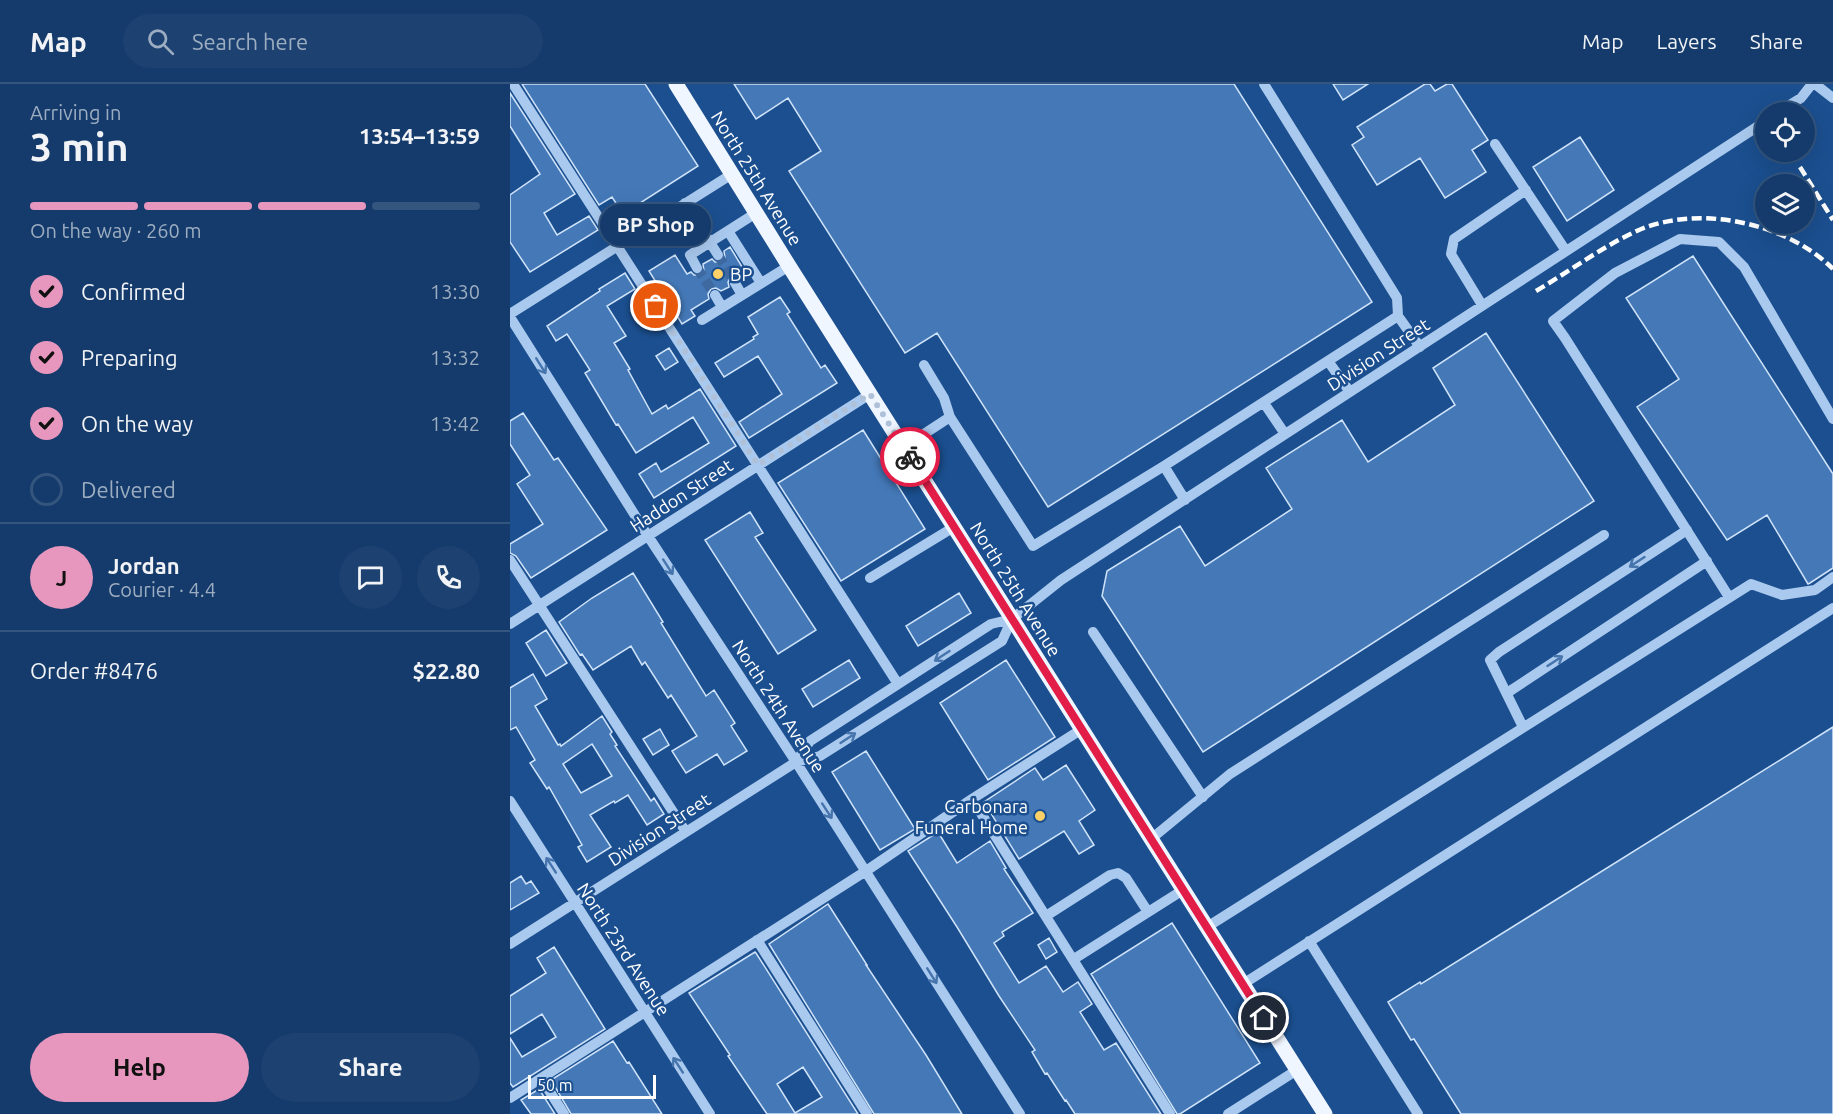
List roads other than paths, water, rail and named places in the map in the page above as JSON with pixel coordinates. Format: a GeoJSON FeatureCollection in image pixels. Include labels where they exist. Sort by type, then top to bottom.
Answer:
{"type":"FeatureCollection","features":[{"type":"Feature","properties":{"kind":"main road","name":"North 25th Avenue"},"geometry":{"type":"LineString","coordinates":[[676,84],[1325,1114]]}},
{"type":"Feature","properties":{"kind":"street"},"geometry":{"type":"LineString","coordinates":[[513,84],[898,684]]}},
{"type":"Feature","properties":{"kind":"street"},"geometry":{"type":"LineString","coordinates":[[1264,84],[1397,298],[1398,316],[1420,347]]}},
{"type":"Feature","properties":{"kind":"street"},"geometry":{"type":"LineString","coordinates":[[1794,102],[1813,84],[1833,98]]}},
{"type":"Feature","properties":{"kind":"street","name":"Division Street"},"geometry":{"type":"LineString","coordinates":[[796,762],[810,741],[991,624],[1012,619],[1061,580],[1755,128]]}},
{"type":"Feature","properties":{"kind":"street"},"geometry":{"type":"LineString","coordinates":[[1495,144],[1566,251]]}},
{"type":"Feature","properties":{"kind":"street"},"geometry":{"type":"LineString","coordinates":[[510,315],[732,174]]}},
{"type":"Feature","properties":{"kind":"street"},"geometry":{"type":"LineString","coordinates":[[1482,305],[1451,254],[1454,240],[1526,190]]}},
{"type":"Feature","properties":{"kind":"street"},"geometry":{"type":"LineString","coordinates":[[685,203],[718,255]]}},
{"type":"Feature","properties":{"kind":"street"},"geometry":{"type":"LineString","coordinates":[[698,268],[690,255],[756,213]]}},
{"type":"Feature","properties":{"kind":"street"},"geometry":{"type":"LineString","coordinates":[[728,231],[761,283]]}},
{"type":"Feature","properties":{"kind":"street"},"geometry":{"type":"LineString","coordinates":[[1729,597],[1553,321],[1615,273],[1680,239],[1719,242],[1744,267],[1833,420]]}},
{"type":"Feature","properties":{"kind":"street"},"geometry":{"type":"LineString","coordinates":[[702,320],[789,266]]}},
{"type":"Feature","properties":{"kind":"street"},"geometry":{"type":"LineString","coordinates":[[735,283],[742,295]]}},
{"type":"Feature","properties":{"kind":"street"},"geometry":{"type":"LineString","coordinates":[[715,295],[722,308]]}},
{"type":"Feature","properties":{"kind":"street","name":"North 24th Avenue"},"geometry":{"type":"LineString","coordinates":[[510,315],[648,536],[796,762],[1020,1114]]}},
{"type":"Feature","properties":{"kind":"street"},"geometry":{"type":"LineString","coordinates":[[924,365],[944,398],[950,417],[1033,546],[1264,403],[1398,316]]}},
{"type":"Feature","properties":{"kind":"street"},"geometry":{"type":"LineString","coordinates":[[1328,361],[1350,392]]}},
{"type":"Feature","properties":{"kind":"street","name":"Haddon Street"},"geometry":{"type":"LineString","coordinates":[[510,624],[870,394]]}},
{"type":"Feature","properties":{"kind":"street"},"geometry":{"type":"LineString","coordinates":[[1264,403],[1284,434]]}},
{"type":"Feature","properties":{"kind":"street"},"geometry":{"type":"LineString","coordinates":[[904,447],[950,417]]}},
{"type":"Feature","properties":{"kind":"street"},"geometry":{"type":"LineString","coordinates":[[1164,466],[1185,500]]}},
{"type":"Feature","properties":{"kind":"street"},"geometry":{"type":"LineString","coordinates":[[870,579],[954,527]]}},
{"type":"Feature","properties":{"kind":"street"},"geometry":{"type":"LineString","coordinates":[[1523,727],[1490,660],[1498,652],[1687,530]]}},
{"type":"Feature","properties":{"kind":"street"},"geometry":{"type":"LineString","coordinates":[[1151,839],[1230,774],[1604,535]]}},
{"type":"Feature","properties":{"kind":"street"},"geometry":{"type":"LineString","coordinates":[[510,560],[686,832]]}},
{"type":"Feature","properties":{"kind":"street"},"geometry":{"type":"LineString","coordinates":[[1507,693],[1707,561]]}},
{"type":"Feature","properties":{"kind":"street"},"geometry":{"type":"LineString","coordinates":[[1207,927],[1751,584],[1782,595],[1815,590],[1833,577]]}},
{"type":"Feature","properties":{"kind":"street"},"geometry":{"type":"LineString","coordinates":[[1243,984],[1833,608]]}},
{"type":"Feature","properties":{"kind":"street","name":"Division Street"},"geometry":{"type":"LineString","coordinates":[[510,944],[796,762],[820,756],[1002,641],[1012,619]]}},
{"type":"Feature","properties":{"kind":"street"},"geometry":{"type":"LineString","coordinates":[[1093,632],[1203,797]]}},
{"type":"Feature","properties":{"kind":"street"},"geometry":{"type":"LineString","coordinates":[[510,1098],[866,871],[972,799],[1082,729]]}},
{"type":"Feature","properties":{"kind":"street"},"geometry":{"type":"LineString","coordinates":[[972,799],[1170,1114]]}},
{"type":"Feature","properties":{"kind":"street","name":"North 23rd Avenue"},"geometry":{"type":"LineString","coordinates":[[510,801],[710,1114]]}},
{"type":"Feature","properties":{"kind":"street"},"geometry":{"type":"LineString","coordinates":[[1047,916],[1110,875],[1118,873],[1126,878],[1148,912]]}},
{"type":"Feature","properties":{"kind":"street"},"geometry":{"type":"LineString","coordinates":[[1074,959],[1184,890]]}},
{"type":"Feature","properties":{"kind":"street"},"geometry":{"type":"LineString","coordinates":[[757,940],[867,1114]]}},
{"type":"Feature","properties":{"kind":"street"},"geometry":{"type":"LineString","coordinates":[[1309,941],[1418,1114]]}},
{"type":"Feature","properties":{"kind":"street"},"geometry":{"type":"LineString","coordinates":[[1228,1114],[1297,1070]]}},
{"type":"Feature","properties":{"kind":"street"},"geometry":{"type":"LineString","coordinates":[[541,1078],[564,1114]]}},
{"type":"Feature","properties":{"kind":"tunnel"},"geometry":{"type":"LineString","coordinates":[[718,255],[735,283]]}},
{"type":"Feature","properties":{"kind":"tunnel"},"geometry":{"type":"LineString","coordinates":[[697,268],[715,295]]}},
{"type":"Feature","properties":{"kind":"railway"},"geometry":{"type":"LineString","coordinates":[[1800,167],[1833,220]]}},
{"type":"Feature","properties":{"kind":"railway"},"geometry":{"type":"LineString","coordinates":[[1536,291],[1626,236],[1663,222],[1689,219],[1742,222],[1767,230],[1792,240],[1814,253],[1833,269]]}},
{"type":"Feature","properties":{"kind":"place","name":"BP"},"geometry":{"type":"Point","coordinates":[718,274]}},
{"type":"Feature","properties":{"kind":"place","name":"BP Shop"},"geometry":{"type":"Point","coordinates":[656,306]}},
{"type":"Feature","properties":{"kind":"place","name":"Carbonara Funeral Home"},"geometry":{"type":"Point","coordinates":[1040,816]}}]}
